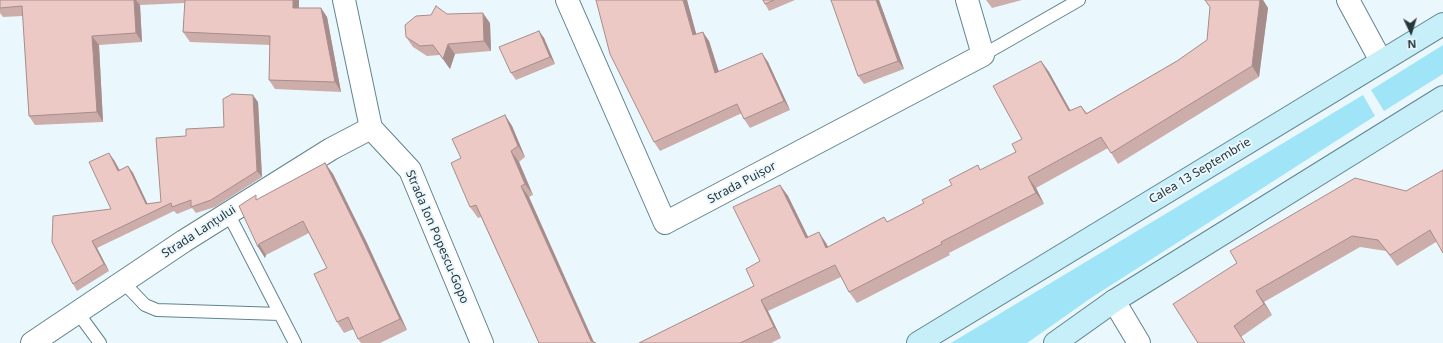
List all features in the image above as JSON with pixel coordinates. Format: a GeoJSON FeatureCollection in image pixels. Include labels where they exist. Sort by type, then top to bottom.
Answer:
{"type":"FeatureCollection","features":[{"type":"Feature","properties":{"kind":"main road","name":"Calea 13 Septembrie"},"geometry":{"type":"LineString","coordinates":[[918,343],[1443,24]]}},
{"type":"Feature","properties":{"kind":"main road"},"geometry":{"type":"LineString","coordinates":[[1055,343],[1114,302],[1443,97]]}},
{"type":"Feature","properties":{"kind":"main road","name":"Calea 13 Septembrie"},"geometry":{"type":"LineString","coordinates":[[901,343],[958,320]]}},
{"type":"Feature","properties":{"kind":"street"},"geometry":{"type":"LineString","coordinates":[[344,0],[371,128]]}},
{"type":"Feature","properties":{"kind":"street","name":"Strada Puișor"},"geometry":{"type":"LineString","coordinates":[[567,0],[665,223],[983,56]]}},
{"type":"Feature","properties":{"kind":"street"},"geometry":{"type":"LineString","coordinates":[[967,0],[983,56]]}},
{"type":"Feature","properties":{"kind":"street"},"geometry":{"type":"LineString","coordinates":[[1348,0],[1381,61]]}},
{"type":"Feature","properties":{"kind":"street","name":"Strada Lanțului"},"geometry":{"type":"LineString","coordinates":[[32,343],[228,213],[331,149],[371,128]]}},
{"type":"Feature","properties":{"kind":"street","name":"Strada Ion Popescu-Gopo"},"geometry":{"type":"LineString","coordinates":[[371,128],[410,170],[482,343]]}},
{"type":"Feature","properties":{"kind":"street"},"geometry":{"type":"LineString","coordinates":[[1114,302],[1138,343]]}},
{"type":"Feature","properties":{"kind":"lane"},"geometry":{"type":"LineString","coordinates":[[983,56],[1079,0]]}},
{"type":"Feature","properties":{"kind":"lane"},"geometry":{"type":"LineString","coordinates":[[228,213],[295,343]]}},
{"type":"Feature","properties":{"kind":"lane"},"geometry":{"type":"LineString","coordinates":[[124,282],[145,305],[157,310],[280,314]]}},
{"type":"Feature","properties":{"kind":"lane"},"geometry":{"type":"LineString","coordinates":[[78,313],[100,343]]}},
{"type":"Feature","properties":{"kind":"shaded area"},"geometry":{"type":"Polygon","coordinates":[[[1443,45],[1443,74],[1384,111],[1371,90],[1443,45]]]}},
{"type":"Feature","properties":{"kind":"shaded area"},"geometry":{"type":"Polygon","coordinates":[[[1363,95],[1375,116],[1091,298],[1027,343],[951,343],[1363,95]]]}},
{"type":"Feature","properties":{"kind":"building"},"geometry":{"type":"Polygon","coordinates":[[[0,0],[134,0],[136,33],[92,36],[97,112],[29,116],[22,6],[0,8],[0,0]]]}},
{"type":"Feature","properties":{"kind":"building"},"geometry":{"type":"Polygon","coordinates":[[[185,0],[293,0],[293,8],[321,8],[335,82],[269,80],[270,36],[183,32],[185,0]]]}},
{"type":"Feature","properties":{"kind":"building"},"geometry":{"type":"Polygon","coordinates":[[[596,0],[683,0],[693,35],[703,32],[715,73],[762,53],[784,101],[744,119],[737,104],[654,142],[610,54],[596,0]]]}},
{"type":"Feature","properties":{"kind":"building"},"geometry":{"type":"Polygon","coordinates":[[[763,0],[774,0],[765,4],[763,0]]]}},
{"type":"Feature","properties":{"kind":"building"},"geometry":{"type":"Polygon","coordinates":[[[831,0],[876,0],[898,61],[858,76],[831,0]]]}},
{"type":"Feature","properties":{"kind":"building"},"geometry":{"type":"Polygon","coordinates":[[[1205,0],[1260,0],[1252,66],[1111,153],[1101,137],[1028,177],[1036,193],[849,292],[835,265],[761,300],[774,327],[740,343],[639,343],[754,286],[746,269],[760,261],[733,207],[780,185],[806,238],[819,232],[826,248],[884,217],[887,222],[924,203],[922,200],[952,185],[949,180],[978,165],[980,170],[1016,152],[1012,144],[1022,139],[993,86],[1041,61],[1069,111],[1081,106],[1086,114],[1177,61],[1207,40],[1210,7],[1205,0]]]}},
{"type":"Feature","properties":{"kind":"building"},"geometry":{"type":"Polygon","coordinates":[[[436,6],[447,14],[483,13],[484,41],[448,44],[443,59],[433,45],[420,46],[406,37],[405,25],[416,16],[431,15],[436,6]]]}},
{"type":"Feature","properties":{"kind":"building"},"geometry":{"type":"Polygon","coordinates":[[[539,31],[550,57],[511,73],[499,47],[539,31]]]}},
{"type":"Feature","properties":{"kind":"building"},"geometry":{"type":"Polygon","coordinates":[[[232,94],[253,95],[257,171],[211,200],[191,207],[191,200],[172,207],[171,203],[92,241],[104,264],[73,284],[52,242],[53,216],[111,209],[89,162],[109,153],[118,171],[128,166],[146,204],[161,202],[156,138],[186,136],[186,129],[224,127],[223,99],[232,94]]]}},
{"type":"Feature","properties":{"kind":"building"},"geometry":{"type":"Polygon","coordinates":[[[505,115],[518,146],[511,151],[525,184],[521,186],[591,341],[596,343],[539,343],[476,205],[470,207],[451,163],[461,158],[452,139],[505,115]]]}},
{"type":"Feature","properties":{"kind":"building"},"geometry":{"type":"Polygon","coordinates":[[[325,163],[400,319],[358,339],[348,317],[337,322],[314,274],[327,268],[303,221],[259,244],[258,247],[239,206],[256,195],[256,200],[325,163]]]}},
{"type":"Feature","properties":{"kind":"building"},"geometry":{"type":"Polygon","coordinates":[[[1443,170],[1443,253],[1430,230],[1390,255],[1378,240],[1352,236],[1256,291],[1264,304],[1234,326],[1245,343],[1198,343],[1173,304],[1237,263],[1230,251],[1355,178],[1406,191],[1443,170]]]}}]}
